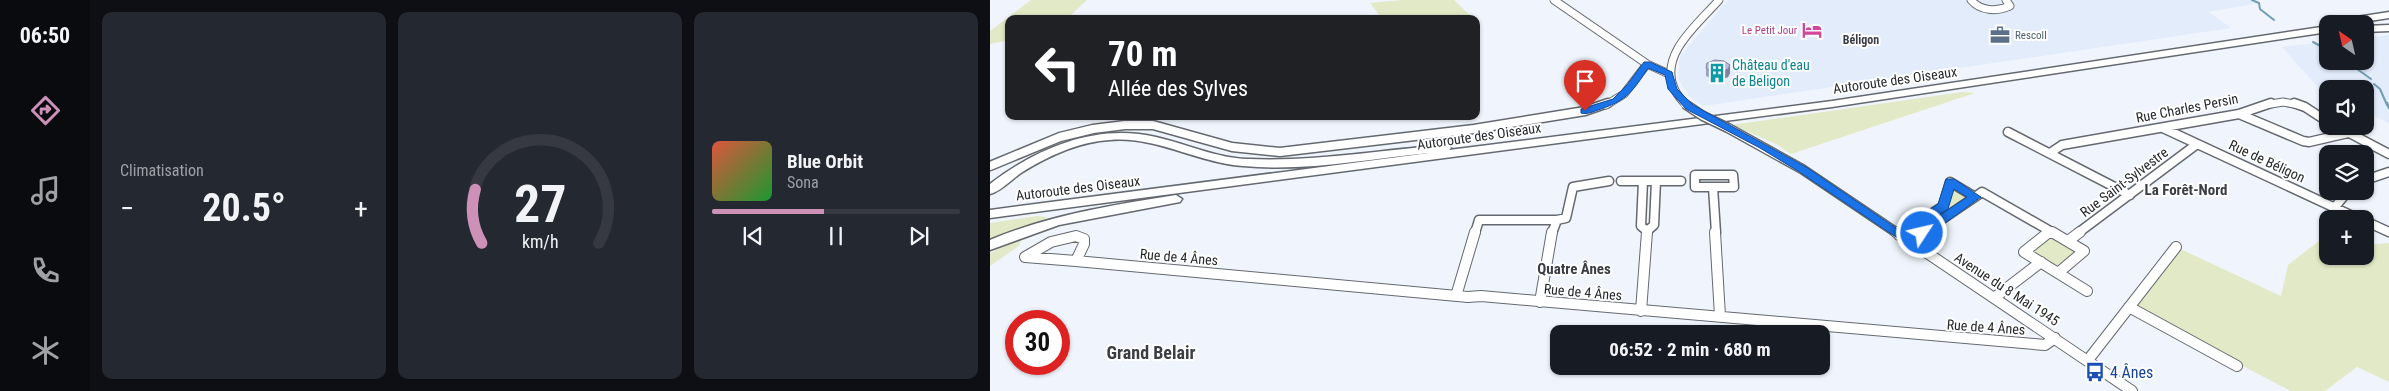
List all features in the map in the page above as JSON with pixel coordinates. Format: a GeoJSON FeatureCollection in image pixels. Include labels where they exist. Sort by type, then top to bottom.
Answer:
{"type":"FeatureCollection","features":[{"type":"Feature","properties":{"kind":"highway","name":"Autoroute des Oiseaux"},"geometry":{"type":"LineString","coordinates":[[2374,17],[2389,15]]}},
{"type":"Feature","properties":{"kind":"highway"},"geometry":{"type":"LineString","coordinates":[[2374,22],[2389,20]]}},
{"type":"Feature","properties":{"kind":"highway","name":"Autoroute des Oiseaux"},"geometry":{"type":"LineString","coordinates":[[990,207],[1825,99],[2319,25]]}},
{"type":"Feature","properties":{"kind":"highway"},"geometry":{"type":"LineString","coordinates":[[2374,28],[2389,28]]}},
{"type":"Feature","properties":{"kind":"highway","name":"Autoroute des Oiseaux"},"geometry":{"type":"LineString","coordinates":[[990,214],[1832,104],[2319,32]]}},
{"type":"Feature","properties":{"kind":"highway"},"geometry":{"type":"LineString","coordinates":[[990,190],[1009,174],[1040,156],[1076,143],[1111,137],[1145,138],[1197,155],[1245,163],[1296,162],[1465,146]]}},
{"type":"Feature","properties":{"kind":"highway"},"geometry":{"type":"LineString","coordinates":[[990,245],[1049,224],[1119,209],[1412,160]]}},
{"type":"Feature","properties":{"kind":"street"},"geometry":{"type":"LineString","coordinates":[[1554,0],[1647,64],[1669,74],[1670,65],[1676,52],[1719,0]]}},
{"type":"Feature","properties":{"kind":"street"},"geometry":{"type":"LineString","coordinates":[[1971,0],[1981,8],[1998,9],[2010,6],[2008,0]]}},
{"type":"Feature","properties":{"kind":"street"},"geometry":{"type":"LineString","coordinates":[[990,166],[1060,137],[1093,129],[1125,125],[1153,125],[1232,147],[1280,152],[1474,129],[1585,111],[1606,105],[1624,94],[1647,64]]}},
{"type":"Feature","properties":{"kind":"street","name":"Avenue du 8 Mai 1945"},"geometry":{"type":"LineString","coordinates":[[1669,74],[1673,89],[1685,104],[1703,116],[1802,169],[2132,391]]}},
{"type":"Feature","properties":{"kind":"street","name":"Rue Charles Persin"},"geometry":{"type":"LineString","coordinates":[[2050,154],[2062,145],[2239,114],[2248,109],[2289,102],[2301,106],[2319,117]]}},
{"type":"Feature","properties":{"kind":"street"},"geometry":{"type":"LineString","coordinates":[[2239,114],[2303,141],[2310,142],[2340,135]]}},
{"type":"Feature","properties":{"kind":"street","name":"Rue de Béligon"},"geometry":{"type":"LineString","coordinates":[[2163,128],[2339,210]]}},
{"type":"Feature","properties":{"kind":"street"},"geometry":{"type":"LineString","coordinates":[[2008,132],[2130,195]]}},
{"type":"Feature","properties":{"kind":"street"},"geometry":{"type":"LineString","coordinates":[[2352,135],[2389,154]]}},
{"type":"Feature","properties":{"kind":"street","name":"Rue Saint-Sylvestre"},"geometry":{"type":"LineString","coordinates":[[2068,241],[2196,144]]}},
{"type":"Feature","properties":{"kind":"street"},"geometry":{"type":"LineString","coordinates":[[2374,179],[2389,172]]}},
{"type":"Feature","properties":{"kind":"street"},"geometry":{"type":"LineString","coordinates":[[1456,296],[1479,220],[1557,220],[1566,218],[1573,187],[1609,181]]}},
{"type":"Feature","properties":{"kind":"street"},"geometry":{"type":"LineString","coordinates":[[1621,181],[1681,181]]}},
{"type":"Feature","properties":{"kind":"street"},"geometry":{"type":"LineString","coordinates":[[1643,181],[1641,226],[1647,231]]}},
{"type":"Feature","properties":{"kind":"street"},"geometry":{"type":"LineString","coordinates":[[1641,311],[1647,231],[1654,225],[1656,181]]}},
{"type":"Feature","properties":{"kind":"street"},"geometry":{"type":"LineString","coordinates":[[1899,235],[1944,206],[1950,182],[1975,197]]}},
{"type":"Feature","properties":{"kind":"street"},"geometry":{"type":"LineString","coordinates":[[1713,187],[1720,316]]}},
{"type":"Feature","properties":{"kind":"street"},"geometry":{"type":"LineString","coordinates":[[1909,242],[1982,192],[2084,251],[2058,273]]}},
{"type":"Feature","properties":{"kind":"street"},"geometry":{"type":"LineString","coordinates":[[2335,208],[2341,200]]}},
{"type":"Feature","properties":{"kind":"street"},"geometry":{"type":"LineString","coordinates":[[1540,302],[1553,229],[1557,220]]}},
{"type":"Feature","properties":{"kind":"street"},"geometry":{"type":"LineString","coordinates":[[2374,225],[2389,232]]}},
{"type":"Feature","properties":{"kind":"street"},"geometry":{"type":"LineString","coordinates":[[2050,231],[2024,252],[2087,291]]}},
{"type":"Feature","properties":{"kind":"street","name":"Rue de 4 Ânes"},"geometry":{"type":"LineString","coordinates":[[1076,262],[1084,244],[1084,239],[1076,236],[1051,242],[1025,257],[1076,262],[1456,296],[1480,296],[1641,311],[1720,316],[2044,345],[2055,338]]}},
{"type":"Feature","properties":{"kind":"street"},"geometry":{"type":"LineString","coordinates":[[2088,360],[2176,247]]}},
{"type":"Feature","properties":{"kind":"street"},"geometry":{"type":"LineString","coordinates":[[1994,298],[2041,262]]}},
{"type":"Feature","properties":{"kind":"street"},"geometry":{"type":"LineString","coordinates":[[2129,308],[2237,366]]}},
{"type":"Feature","properties":{"kind":"shaded area"},"geometry":{"type":"Polygon","coordinates":[[[1728,0],[2252,0],[2259,3],[2209,12],[2231,28],[1703,106],[1689,96],[1678,79],[1680,56],[1728,0]]]}},
{"type":"Feature","properties":{"kind":"shaded area"},"geometry":{"type":"Polygon","coordinates":[[[2389,35],[2389,123],[2374,116],[2374,80],[2319,80],[2319,89],[2282,47],[2319,43],[2319,70],[2374,70],[2374,37],[2389,35]]]}},
{"type":"Feature","properties":{"kind":"green space"},"geometry":{"type":"Polygon","coordinates":[[[1031,0],[1087,0],[1071,15],[1011,15],[1031,0]]]}},
{"type":"Feature","properties":{"kind":"green space"},"geometry":{"type":"Polygon","coordinates":[[[1402,0],[1454,0],[1470,15],[1379,15],[1370,3],[1402,0]]]}},
{"type":"Feature","properties":{"kind":"green space"},"geometry":{"type":"Polygon","coordinates":[[[1005,20],[1005,41],[990,44],[990,31],[1005,20]]]}},
{"type":"Feature","properties":{"kind":"green space"},"geometry":{"type":"Polygon","coordinates":[[[1962,92],[1975,93],[1791,154],[1776,144],[1732,125],[1962,92]]]}},
{"type":"Feature","properties":{"kind":"green space"},"geometry":{"type":"Polygon","coordinates":[[[1950,182],[1975,197],[1909,242],[1899,235],[1943,206],[1950,182]]]}},
{"type":"Feature","properties":{"kind":"green space"},"geometry":{"type":"Polygon","coordinates":[[[1037,216],[1047,217],[1034,224],[990,240],[990,223],[1037,216]]]}},
{"type":"Feature","properties":{"kind":"green space"},"geometry":{"type":"Polygon","coordinates":[[[2049,237],[2076,251],[2075,255],[2059,265],[2054,265],[2034,254],[2033,251],[2049,237]]]}},
{"type":"Feature","properties":{"kind":"green space"},"geometry":{"type":"Polygon","coordinates":[[[1021,239],[1020,245],[990,266],[990,253],[1021,239]]]}},
{"type":"Feature","properties":{"kind":"green space"},"geometry":{"type":"Polygon","coordinates":[[[2319,241],[2319,265],[2374,265],[2374,244],[2389,243],[2389,382],[2357,367],[2325,391],[2291,391],[2129,307],[2176,247],[2281,296],[2288,265],[2319,241]]]}},
{"type":"Feature","properties":{"kind":"building"},"geometry":{"type":"Polygon","coordinates":[[[1715,60],[1724,61],[1730,65],[1728,69],[1721,72],[1712,72],[1706,68],[1707,63],[1715,60]]]}},
{"type":"Feature","properties":{"kind":"waterway"},"geometry":{"type":"LineString","coordinates":[[2252,0],[2259,3],[2260,9],[2274,20]]}},
{"type":"Feature","properties":{"kind":"waterway"},"geometry":{"type":"LineString","coordinates":[[2313,42],[2319,45]]}},
{"type":"Feature","properties":{"kind":"waterway"},"geometry":{"type":"LineString","coordinates":[[2358,70],[2371,79]]}},
{"type":"Feature","properties":{"kind":"waterway"},"geometry":{"type":"LineString","coordinates":[[2374,84],[2380,89],[2387,105]]}},
{"type":"Feature","properties":{"kind":"waterway"},"geometry":{"type":"LineString","coordinates":[[2387,103],[2389,108]]}},
{"type":"Feature","properties":{"kind":"place","name":"Le Petit Jour"},"geometry":{"type":"Point","coordinates":[1812,30]}},
{"type":"Feature","properties":{"kind":"place","name":"Rescoll"},"geometry":{"type":"Point","coordinates":[2000,35]}},
{"type":"Feature","properties":{"kind":"place","name":"Château d'eau de Beligon"},"geometry":{"type":"Point","coordinates":[1717,73]}},
{"type":"Feature","properties":{"kind":"place","name":"4 Ânes"},"geometry":{"type":"Point","coordinates":[2095,372]}},
{"type":"Feature","properties":{"kind":"district","name":"Béligon"},"geometry":{"type":"Point","coordinates":[1861,40]}},
{"type":"Feature","properties":{"kind":"district","name":"La Forêt-Nord"},"geometry":{"type":"Point","coordinates":[2186,190]}},
{"type":"Feature","properties":{"kind":"district","name":"Quatre Ânes"},"geometry":{"type":"Point","coordinates":[1574,269]}},
{"type":"Feature","properties":{"kind":"district","name":"Grand Belair"},"geometry":{"type":"Point","coordinates":[1151,353]}},
{"type":"Feature","properties":{"kind":"route"},"geometry":{"type":"LineString","coordinates":[[1585,111],[1616,101],[1630,88],[1640,71],[1647,64],[1669,74],[1673,89],[1689,107],[1802,169],[1899,235],[1944,206],[1950,182],[1975,197],[1922,233]]}}]}
